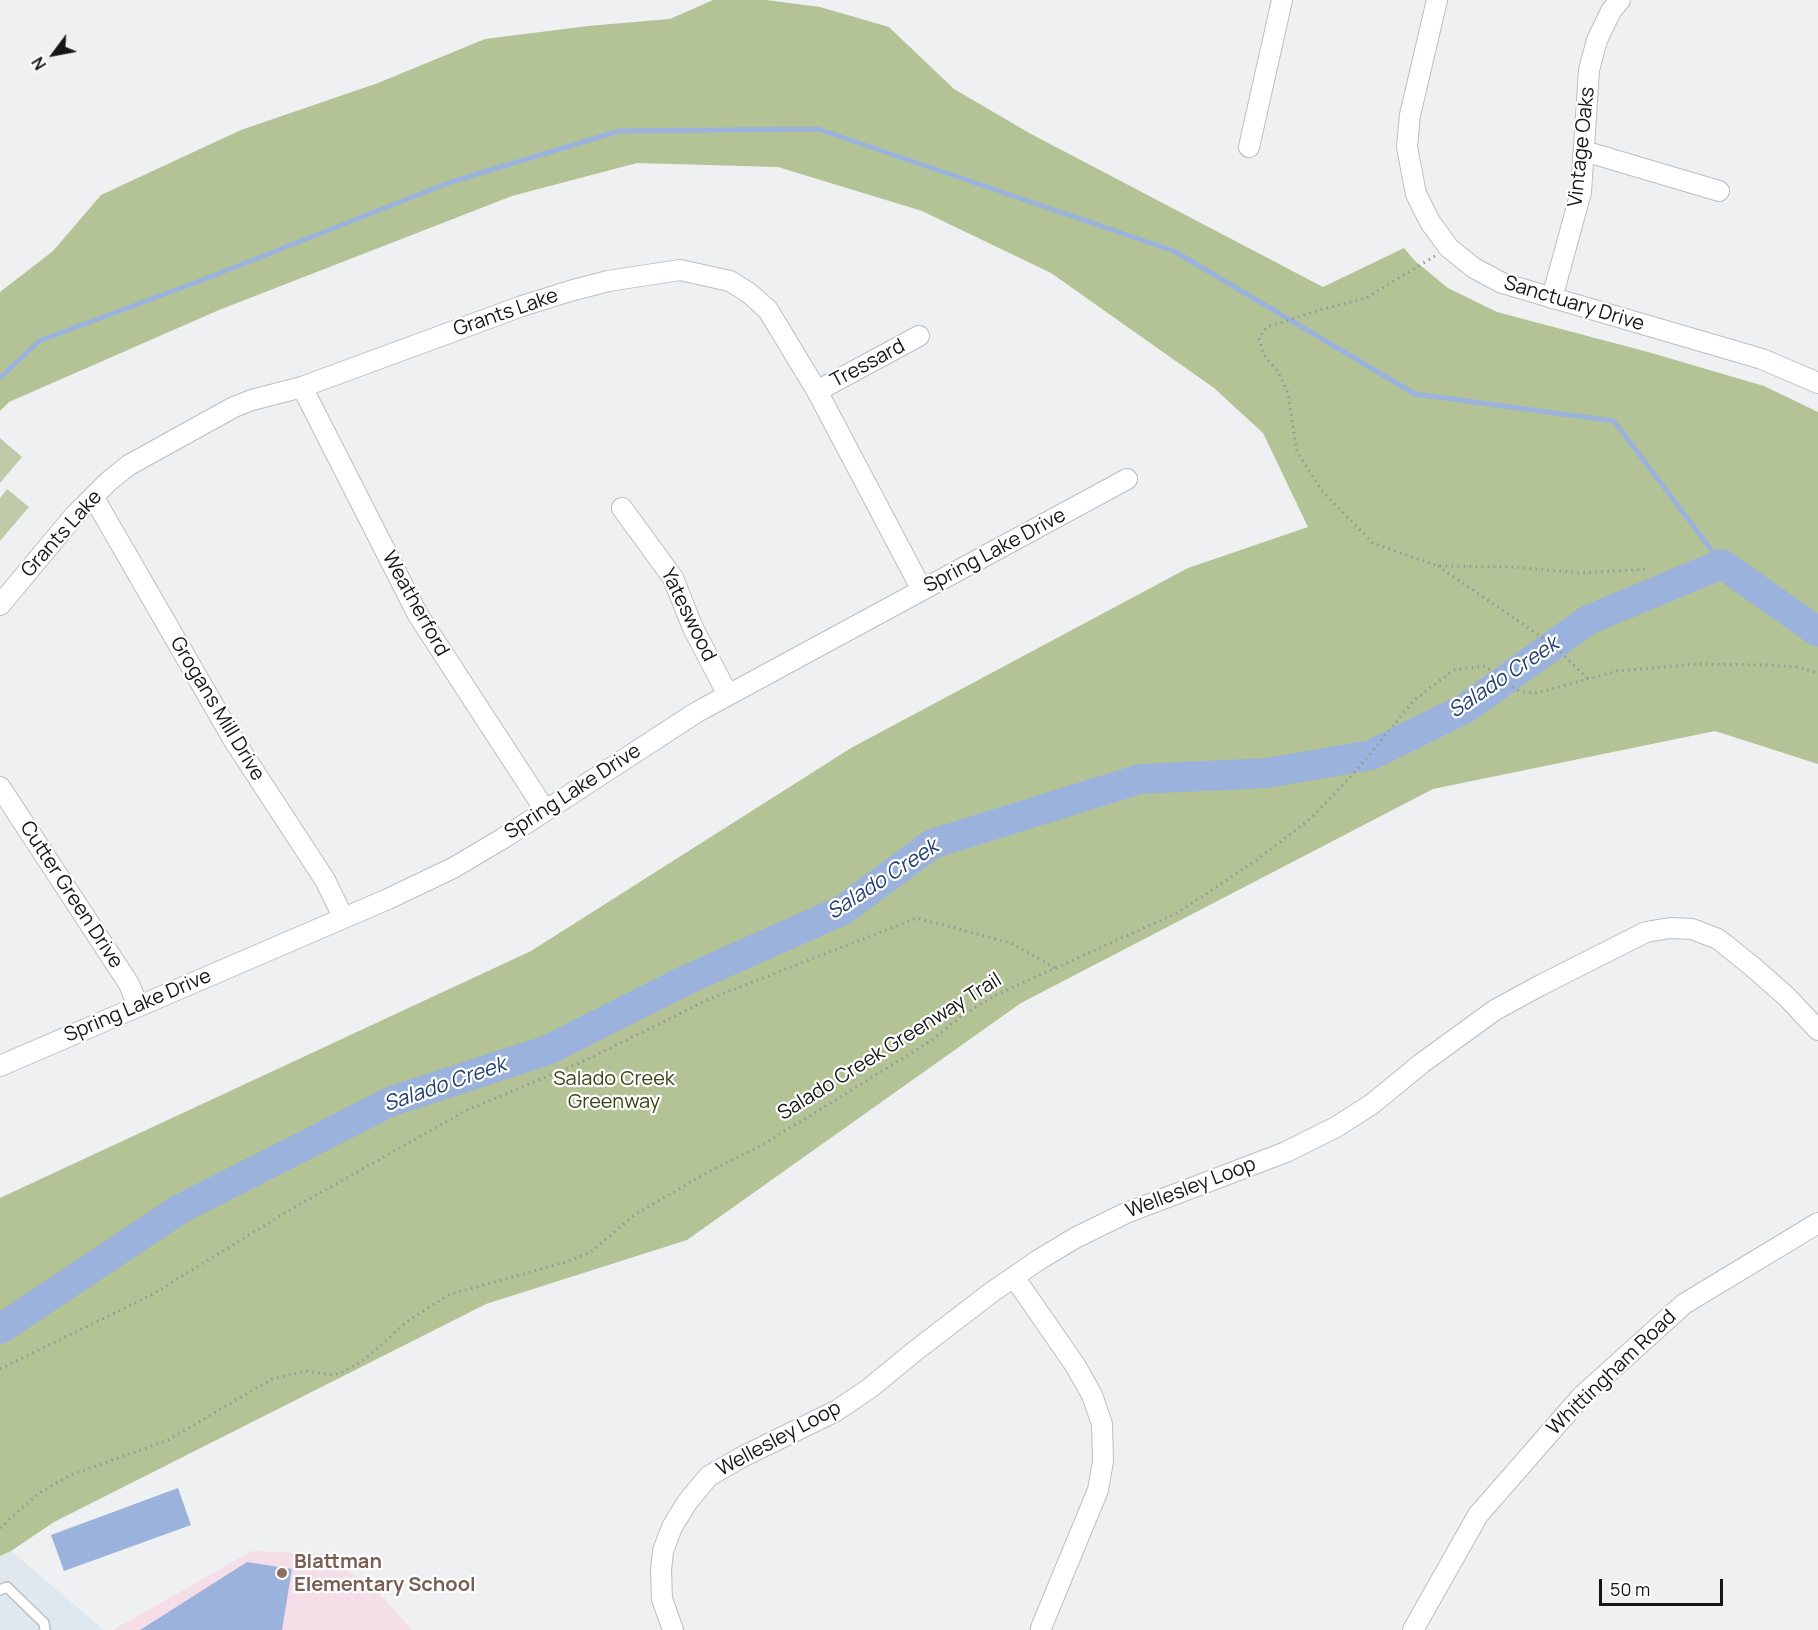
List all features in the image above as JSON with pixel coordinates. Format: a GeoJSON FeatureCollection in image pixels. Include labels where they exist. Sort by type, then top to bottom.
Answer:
{"type":"FeatureCollection","features":[{"type":"Feature","properties":{"kind":"street"},"geometry":{"type":"LineString","coordinates":[[1248,147],[1282,0]]}},
{"type":"Feature","properties":{"kind":"street","name":"Sanctuary Drive"},"geometry":{"type":"LineString","coordinates":[[1437,0],[1410,115],[1407,147],[1416,194],[1430,222],[1449,248],[1474,268],[1502,283],[1762,359],[1818,383]]}},
{"type":"Feature","properties":{"kind":"street","name":"Vintage Oaks"},"geometry":{"type":"LineString","coordinates":[[1552,298],[1581,192],[1589,70],[1597,40],[1611,11],[1620,0]]}},
{"type":"Feature","properties":{"kind":"street"},"geometry":{"type":"LineString","coordinates":[[1584,151],[1719,191]]}},
{"type":"Feature","properties":{"kind":"street","name":"Grants Lake"},"geometry":{"type":"LineString","coordinates":[[0,605],[74,516],[109,481],[129,465],[234,407],[302,387],[522,306],[570,291],[680,270],[730,281],[749,293],[768,310],[817,392],[922,590]]}},
{"type":"Feature","properties":{"kind":"street","name":"Tressard"},"geometry":{"type":"LineString","coordinates":[[817,392],[919,336]]}},
{"type":"Feature","properties":{"kind":"street","name":"Weatherford"},"geometry":{"type":"LineString","coordinates":[[302,387],[424,625],[546,810]]}},
{"type":"Feature","properties":{"kind":"street","name":"Spring Lake Drive"},"geometry":{"type":"LineString","coordinates":[[0,1066],[388,899],[453,868],[661,734],[728,695],[1127,479]]}},
{"type":"Feature","properties":{"kind":"street","name":"Grogans Mill Drive"},"geometry":{"type":"LineString","coordinates":[[94,498],[233,739],[325,880],[343,917]]}},
{"type":"Feature","properties":{"kind":"street","name":"Yateswood"},"geometry":{"type":"LineString","coordinates":[[622,508],[673,578],[693,628],[728,695]]}},
{"type":"Feature","properties":{"kind":"street","name":"Cutter Green Drive"},"geometry":{"type":"LineString","coordinates":[[0,787],[129,984],[138,1006]]}},
{"type":"Feature","properties":{"kind":"street","name":"Wellesley Loop"},"geometry":{"type":"LineString","coordinates":[[673,1630],[662,1599],[663,1551],[672,1527],[688,1501],[710,1476],[742,1457],[836,1411],[870,1388],[915,1351],[1014,1277],[1076,1238],[1126,1213],[1286,1152],[1336,1127],[1379,1099],[1422,1063],[1495,1010],[1541,985],[1646,932],[1670,928],[1692,929],[1718,939],[1787,997],[1818,1030]]}},
{"type":"Feature","properties":{"kind":"street","name":"Whittingham Road"},"geometry":{"type":"LineString","coordinates":[[1413,1630],[1478,1515],[1581,1397],[1684,1304],[1818,1223]]}},
{"type":"Feature","properties":{"kind":"street"},"geometry":{"type":"LineString","coordinates":[[1014,1277],[1075,1365],[1092,1395],[1102,1424],[1103,1461],[1098,1490],[1041,1628]]}},
{"type":"Feature","properties":{"kind":"lane"},"geometry":{"type":"LineString","coordinates":[[0,1590],[7,1587],[44,1623],[45,1630]]}},
{"type":"Feature","properties":{"kind":"path"},"geometry":{"type":"LineString","coordinates":[[1449,248],[1366,298],[1267,327],[1259,338],[1264,355],[1278,372],[1288,393],[1297,452],[1323,492],[1373,543],[1438,566],[1553,645],[1587,678]]}},
{"type":"Feature","properties":{"kind":"path"},"geometry":{"type":"LineString","coordinates":[[1438,566],[1514,567],[1581,573],[1648,568]]}},
{"type":"Feature","properties":{"kind":"path","name":"Salado Creek Greenway Trail"},"geometry":{"type":"LineString","coordinates":[[0,1528],[39,1493],[71,1475],[168,1440],[272,1379],[306,1371],[333,1375],[342,1372],[364,1360],[408,1321],[448,1295],[556,1265],[591,1252],[634,1215],[708,1172],[762,1145],[932,1040],[963,1015],[996,995],[1177,913],[1258,859],[1310,819],[1356,771],[1415,699],[1454,670],[1485,666],[1495,671],[1519,691],[1537,693],[1617,671],[1698,664],[1798,667],[1818,673]]}},
{"type":"Feature","properties":{"kind":"path"},"geometry":{"type":"LineString","coordinates":[[0,1369],[153,1294],[288,1211],[465,1111],[584,1061],[709,999],[917,918],[1011,943],[1055,969]]}},
{"type":"Feature","properties":{"kind":"shaded area"},"geometry":{"type":"Polygon","coordinates":[[[11,1551],[104,1630],[0,1630],[0,1556],[11,1551]]]}},
{"type":"Feature","properties":{"kind":"shaded area","name":"Blattman Elementary School"},"geometry":{"type":"Polygon","coordinates":[[[252,1551],[323,1554],[378,1592],[412,1630],[113,1630],[252,1551]]]}},
{"type":"Feature","properties":{"kind":"green space","name":"Salado Creek Greenway"},"geometry":{"type":"Polygon","coordinates":[[[713,0],[766,0],[820,7],[889,27],[954,89],[1031,134],[1323,287],[1404,248],[1415,261],[1448,288],[1497,312],[1764,386],[1818,412],[1818,764],[1715,731],[1433,789],[1021,1003],[687,1240],[486,1304],[54,1522],[0,1556],[0,1198],[531,951],[851,748],[1188,568],[1308,527],[1263,433],[1214,388],[1051,273],[922,211],[778,167],[637,163],[512,196],[219,310],[9,402],[0,411],[0,292],[53,251],[101,195],[241,130],[378,83],[485,39],[588,26],[670,19],[713,0]]]}},
{"type":"Feature","properties":{"kind":"green space"},"geometry":{"type":"Polygon","coordinates":[[[0,438],[22,457],[0,483],[0,438]]]}},
{"type":"Feature","properties":{"kind":"green space"},"geometry":{"type":"Polygon","coordinates":[[[7,489],[29,507],[0,541],[0,498],[7,489]]]}},
{"type":"Feature","properties":{"kind":"water"},"geometry":{"type":"Polygon","coordinates":[[[178,1488],[191,1525],[64,1571],[51,1535],[178,1488]]]}},
{"type":"Feature","properties":{"kind":"water"},"geometry":{"type":"Polygon","coordinates":[[[247,1562],[292,1569],[282,1630],[140,1630],[247,1562]]]}},
{"type":"Feature","properties":{"kind":"waterway"},"geometry":{"type":"LineString","coordinates":[[0,378],[39,341],[197,282],[448,183],[619,131],[818,129],[1174,251],[1415,394],[1614,421],[1722,564]]}},
{"type":"Feature","properties":{"kind":"waterway","name":"Salado Creek"},"geometry":{"type":"LineString","coordinates":[[0,1329],[180,1209],[392,1101],[548,1050],[686,980],[843,910],[932,844],[1140,779],[1267,773],[1371,755],[1466,708],[1588,620],[1722,564],[1818,632]]}},
{"type":"Feature","properties":{"kind":"place","name":"Blattman Elementary School"},"geometry":{"type":"Point","coordinates":[282,1573]}}]}
